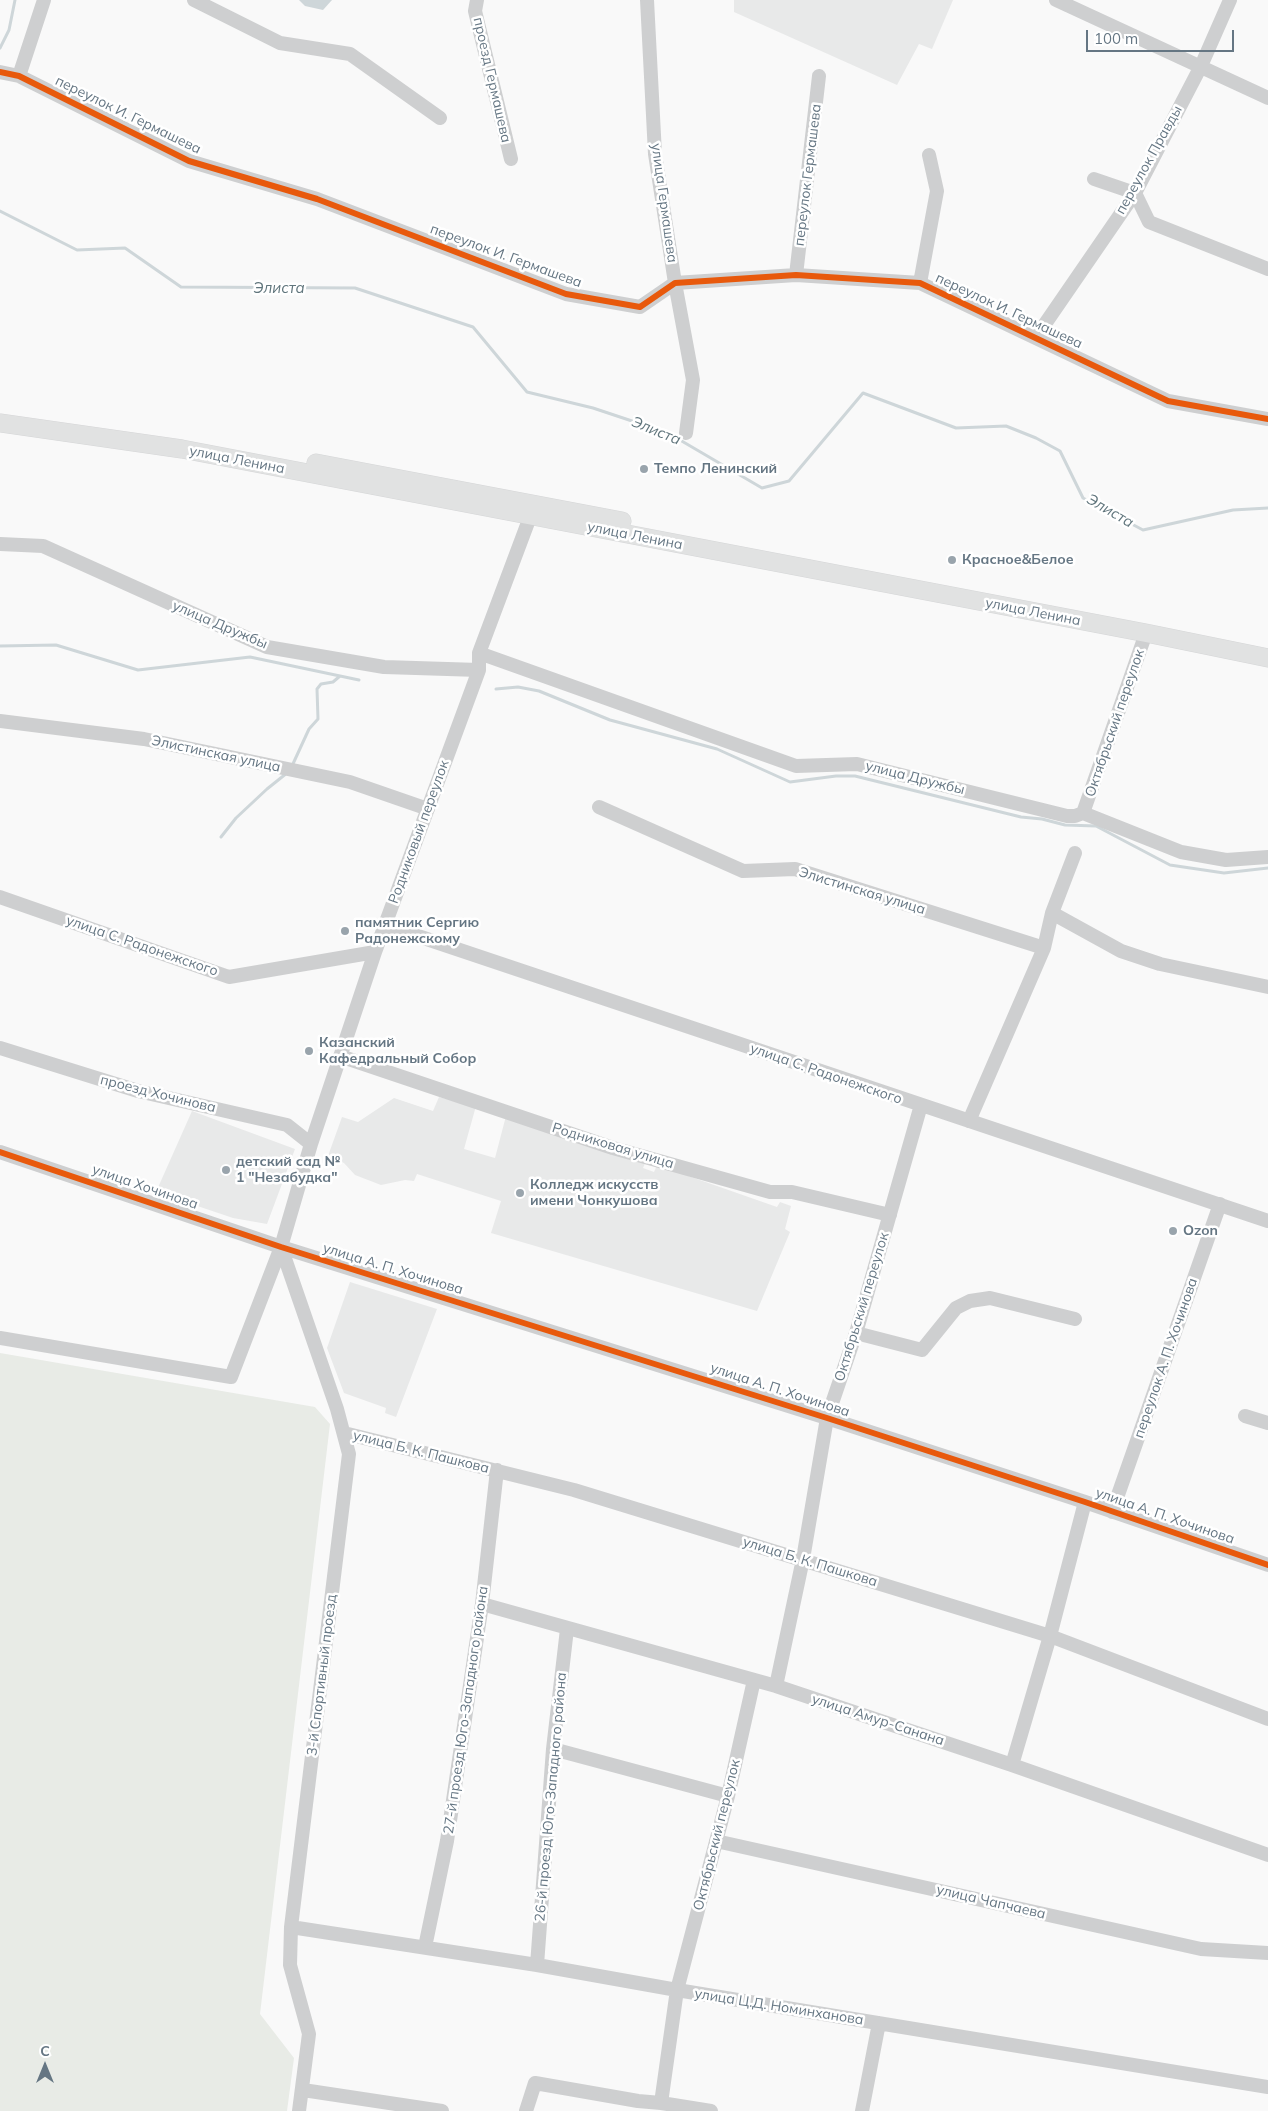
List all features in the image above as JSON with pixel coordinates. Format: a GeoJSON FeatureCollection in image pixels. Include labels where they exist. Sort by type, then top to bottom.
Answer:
{"type":"FeatureCollection","features":[{"type":"Feature","properties":{"kind":"main road","name":"улица Ленина"},"geometry":{"type":"LineString","coordinates":[[0,412],[186,439],[1268,658]]}},
{"type":"Feature","properties":{"kind":"main road","name":"улица Ленина"},"geometry":{"type":"LineString","coordinates":[[0,424],[182,449],[532,510],[1268,646]]}},
{"type":"Feature","properties":{"kind":"street"},"geometry":{"type":"LineString","coordinates":[[19,76],[44,0]]}},
{"type":"Feature","properties":{"kind":"street"},"geometry":{"type":"LineString","coordinates":[[194,0],[280,43],[350,54],[440,118]]}},
{"type":"Feature","properties":{"kind":"street","name":"проезд Гермашева"},"geometry":{"type":"LineString","coordinates":[[478,0],[475,11],[511,159]]}},
{"type":"Feature","properties":{"kind":"street","name":"улица Гермашева"},"geometry":{"type":"LineString","coordinates":[[647,0],[655,154],[675,282],[693,380],[686,433]]}},
{"type":"Feature","properties":{"kind":"street"},"geometry":{"type":"LineString","coordinates":[[1056,0],[1268,98]]}},
{"type":"Feature","properties":{"kind":"street","name":"переулок Правды"},"geometry":{"type":"LineString","coordinates":[[1036,337],[1135,193],[1201,66],[1230,0]]}},
{"type":"Feature","properties":{"kind":"street","name":"переулок И. Гермашева"},"geometry":{"type":"LineString","coordinates":[[0,72],[19,76],[189,161],[317,199],[566,294],[640,307],[675,282],[796,275],[920,283],[1168,401],[1268,418]]}},
{"type":"Feature","properties":{"kind":"street","name":"переулок Гермашева"},"geometry":{"type":"LineString","coordinates":[[796,275],[819,76]]}},
{"type":"Feature","properties":{"kind":"street"},"geometry":{"type":"LineString","coordinates":[[920,283],[937,191],[929,155]]}},
{"type":"Feature","properties":{"kind":"street"},"geometry":{"type":"LineString","coordinates":[[1094,179],[1135,193],[1149,222],[1268,269]]}},
{"type":"Feature","properties":{"kind":"street","name":"Родниковый переулок"},"geometry":{"type":"LineString","coordinates":[[0,1338],[231,1376],[281,1247],[311,1144],[375,952],[479,670],[479,653],[532,510]]}},
{"type":"Feature","properties":{"kind":"street","name":"улица Дружбы"},"geometry":{"type":"LineString","coordinates":[[0,544],[43,546],[267,647],[384,667],[479,670]]}},
{"type":"Feature","properties":{"kind":"street","name":"Октябрьский переулок"},"geometry":{"type":"LineString","coordinates":[[1084,813],[1146,633]]}},
{"type":"Feature","properties":{"kind":"street","name":"улица Дружбы"},"geometry":{"type":"LineString","coordinates":[[479,653],[796,766],[856,764],[1067,816],[1084,813],[1181,852],[1226,860],[1268,857]]}},
{"type":"Feature","properties":{"kind":"street","name":"Элистинская улица"},"geometry":{"type":"LineString","coordinates":[[0,721],[144,739],[350,782],[428,809]]}},
{"type":"Feature","properties":{"kind":"street","name":"Элистинская улица"},"geometry":{"type":"LineString","coordinates":[[599,807],[743,871],[795,869],[1044,948]]}},
{"type":"Feature","properties":{"kind":"street"},"geometry":{"type":"LineString","coordinates":[[969,1121],[1044,948],[1052,913],[1075,853]]}},
{"type":"Feature","properties":{"kind":"street","name":"улица С. Радонежского"},"geometry":{"type":"LineString","coordinates":[[0,897],[228,977],[375,952]]}},
{"type":"Feature","properties":{"kind":"street"},"geometry":{"type":"LineString","coordinates":[[1052,913],[1121,951],[1160,964],[1268,987]]}},
{"type":"Feature","properties":{"kind":"street","name":"улица С. Радонежского"},"geometry":{"type":"LineString","coordinates":[[385,925],[1268,1221]]}},
{"type":"Feature","properties":{"kind":"street","name":"проезд Хочинова"},"geometry":{"type":"LineString","coordinates":[[0,1048],[138,1091],[287,1125],[311,1144]]}},
{"type":"Feature","properties":{"kind":"street","name":"Родниковая улица"},"geometry":{"type":"LineString","coordinates":[[340,1056],[613,1148],[770,1192],[792,1192],[890,1215]]}},
{"type":"Feature","properties":{"kind":"street","name":"Октябрьский переулок"},"geometry":{"type":"LineString","coordinates":[[776,1686],[803,1560],[827,1418],[856,1333],[921,1105]]}},
{"type":"Feature","properties":{"kind":"street","name":"улица Хочинова"},"geometry":{"type":"LineString","coordinates":[[0,1152],[281,1247]]}},
{"type":"Feature","properties":{"kind":"street","name":"переулок А. П. Хочинова"},"geometry":{"type":"LineString","coordinates":[[1112,1512],[1220,1204]]}},
{"type":"Feature","properties":{"kind":"street","name":"улица А. П. Хочинова"},"geometry":{"type":"LineString","coordinates":[[281,1247],[827,1418],[1085,1502],[1268,1565]]}},
{"type":"Feature","properties":{"kind":"street","name":"3-й Спортивный проезд"},"geometry":{"type":"LineString","coordinates":[[281,1247],[334,1400],[349,1454],[291,1927],[290,1965],[308,2034],[299,2111]]}},
{"type":"Feature","properties":{"kind":"street"},"geometry":{"type":"LineString","coordinates":[[856,1333],[922,1350],[956,1308],[970,1301],[990,1298],[1075,1319]]}},
{"type":"Feature","properties":{"kind":"street"},"geometry":{"type":"LineString","coordinates":[[1245,1416],[1268,1423]]}},
{"type":"Feature","properties":{"kind":"street","name":"улица Б. К. Пашкова"},"geometry":{"type":"LineString","coordinates":[[344,1433],[574,1490],[1050,1636],[1268,1719]]}},
{"type":"Feature","properties":{"kind":"street","name":"27-й проезд Юго-Западного района"},"geometry":{"type":"LineString","coordinates":[[425,1948],[446,1841],[482,1604],[497,1470]]}},
{"type":"Feature","properties":{"kind":"street"},"geometry":{"type":"LineString","coordinates":[[1012,1765],[1050,1636],[1085,1502]]}},
{"type":"Feature","properties":{"kind":"street","name":"улица Амур-Санана"},"geometry":{"type":"LineString","coordinates":[[482,1604],[776,1686],[1012,1765],[1268,1855]]}},
{"type":"Feature","properties":{"kind":"street","name":"26-й проезд Юго-Западного района"},"geometry":{"type":"LineString","coordinates":[[537,1964],[553,1749],[567,1629]]}},
{"type":"Feature","properties":{"kind":"street","name":"Октябрьский переулок"},"geometry":{"type":"LineString","coordinates":[[661,2103],[677,1990],[728,1796],[754,1680]]}},
{"type":"Feature","properties":{"kind":"street"},"geometry":{"type":"LineString","coordinates":[[553,1749],[728,1796]]}},
{"type":"Feature","properties":{"kind":"street","name":"улица Чапчаева"},"geometry":{"type":"LineString","coordinates":[[716,1841],[1201,1950],[1268,1953]]}},
{"type":"Feature","properties":{"kind":"street","name":"улица Ц.Д. Номинханова"},"geometry":{"type":"LineString","coordinates":[[291,1927],[537,1964],[677,1990],[1268,2087]]}},
{"type":"Feature","properties":{"kind":"street"},"geometry":{"type":"LineString","coordinates":[[862,2111],[879,2023]]}},
{"type":"Feature","properties":{"kind":"street"},"geometry":{"type":"LineString","coordinates":[[526,2111],[536,2083],[637,2106],[661,2103],[711,2111]]}},
{"type":"Feature","properties":{"kind":"street"},"geometry":{"type":"LineString","coordinates":[[302,2090],[411,2109],[442,2111]]}},
{"type":"Feature","properties":{"kind":"shaded area"},"geometry":{"type":"Polygon","coordinates":[[[299,0],[332,0],[323,10],[305,6],[299,0]]]}},
{"type":"Feature","properties":{"kind":"shaded area"},"geometry":{"type":"Polygon","coordinates":[[[734,0],[953,0],[932,49],[919,44],[897,85],[734,12],[734,0]]]}},
{"type":"Feature","properties":{"kind":"shaded area"},"geometry":{"type":"Polygon","coordinates":[[[439,1097],[476,1106],[464,1149],[495,1158],[506,1116],[646,1161],[643,1168],[654,1172],[657,1165],[777,1207],[780,1202],[791,1206],[785,1229],[790,1232],[757,1311],[491,1233],[501,1201],[417,1174],[414,1181],[405,1180],[381,1185],[355,1175],[344,1163],[328,1156],[342,1117],[358,1122],[394,1098],[433,1111],[439,1097]]]}},
{"type":"Feature","properties":{"kind":"shaded area","name":"детский сад № 1 \"Незабудка\""},"geometry":{"type":"Polygon","coordinates":[[[192,1111],[295,1149],[267,1224],[233,1218],[156,1192],[192,1111]]]}},
{"type":"Feature","properties":{"kind":"shaded area"},"geometry":{"type":"Polygon","coordinates":[[[350,1282],[437,1309],[396,1417],[385,1413],[386,1408],[344,1393],[327,1348],[350,1282]]]}},
{"type":"Feature","properties":{"kind":"shaded area"},"geometry":{"type":"Polygon","coordinates":[[[0,1353],[315,1407],[330,1424],[260,2014],[294,2058],[287,2111],[0,2111],[0,1353]]]}},
{"type":"Feature","properties":{"kind":"waterway","name":"Элиста"},"geometry":{"type":"LineString","coordinates":[[0,48],[9,30],[15,0]]}},
{"type":"Feature","properties":{"kind":"waterway","name":"Элиста"},"geometry":{"type":"LineString","coordinates":[[0,211],[77,250],[125,248],[181,287],[355,288],[473,327],[527,392],[593,408],[668,433],[762,488],[789,481],[863,393],[956,428],[1006,426],[1036,438],[1060,451],[1083,498],[1143,530],[1233,510],[1268,508]]}},
{"type":"Feature","properties":{"kind":"waterway"},"geometry":{"type":"LineString","coordinates":[[0,646],[56,645],[138,670],[250,657],[359,680]]}},
{"type":"Feature","properties":{"kind":"waterway"},"geometry":{"type":"LineString","coordinates":[[292,766],[309,729],[318,719],[317,689],[321,684],[333,682],[340,676]]}},
{"type":"Feature","properties":{"kind":"waterway"},"geometry":{"type":"LineString","coordinates":[[496,689],[518,687],[539,691],[610,720],[717,749],[790,782],[836,776],[855,776],[1021,817],[1042,819],[1065,825],[1096,826],[1170,865],[1224,873],[1268,868]]}},
{"type":"Feature","properties":{"kind":"waterway"},"geometry":{"type":"LineString","coordinates":[[221,837],[236,818],[287,773]]}},
{"type":"Feature","properties":{"kind":"cycle path"},"geometry":{"type":"LineString","coordinates":[[0,72],[19,76],[189,161],[317,199],[566,294],[640,307],[675,283],[796,275],[920,283],[1168,401],[1268,419]]}},
{"type":"Feature","properties":{"kind":"cycle path"},"geometry":{"type":"LineString","coordinates":[[0,1152],[281,1247],[827,1418],[1085,1502],[1268,1565]]}},
{"type":"Feature","properties":{"kind":"place","name":"Темпо Ленинский"},"geometry":{"type":"Point","coordinates":[644,469]}},
{"type":"Feature","properties":{"kind":"place","name":"Красное&Белое"},"geometry":{"type":"Point","coordinates":[952,560]}},
{"type":"Feature","properties":{"kind":"place","name":"памятник Сергию Радонежскому"},"geometry":{"type":"Point","coordinates":[345,931]}},
{"type":"Feature","properties":{"kind":"place","name":"Казанский Кафедральный Собор"},"geometry":{"type":"Point","coordinates":[309,1051]}},
{"type":"Feature","properties":{"kind":"place","name":"детский сад № 1 \"Незабудка\""},"geometry":{"type":"Point","coordinates":[226,1170]}},
{"type":"Feature","properties":{"kind":"place","name":"Колледж искусств имени Чонкушова"},"geometry":{"type":"Point","coordinates":[520,1193]}},
{"type":"Feature","properties":{"kind":"place","name":"Ozon"},"geometry":{"type":"Point","coordinates":[1173,1231]}}]}
